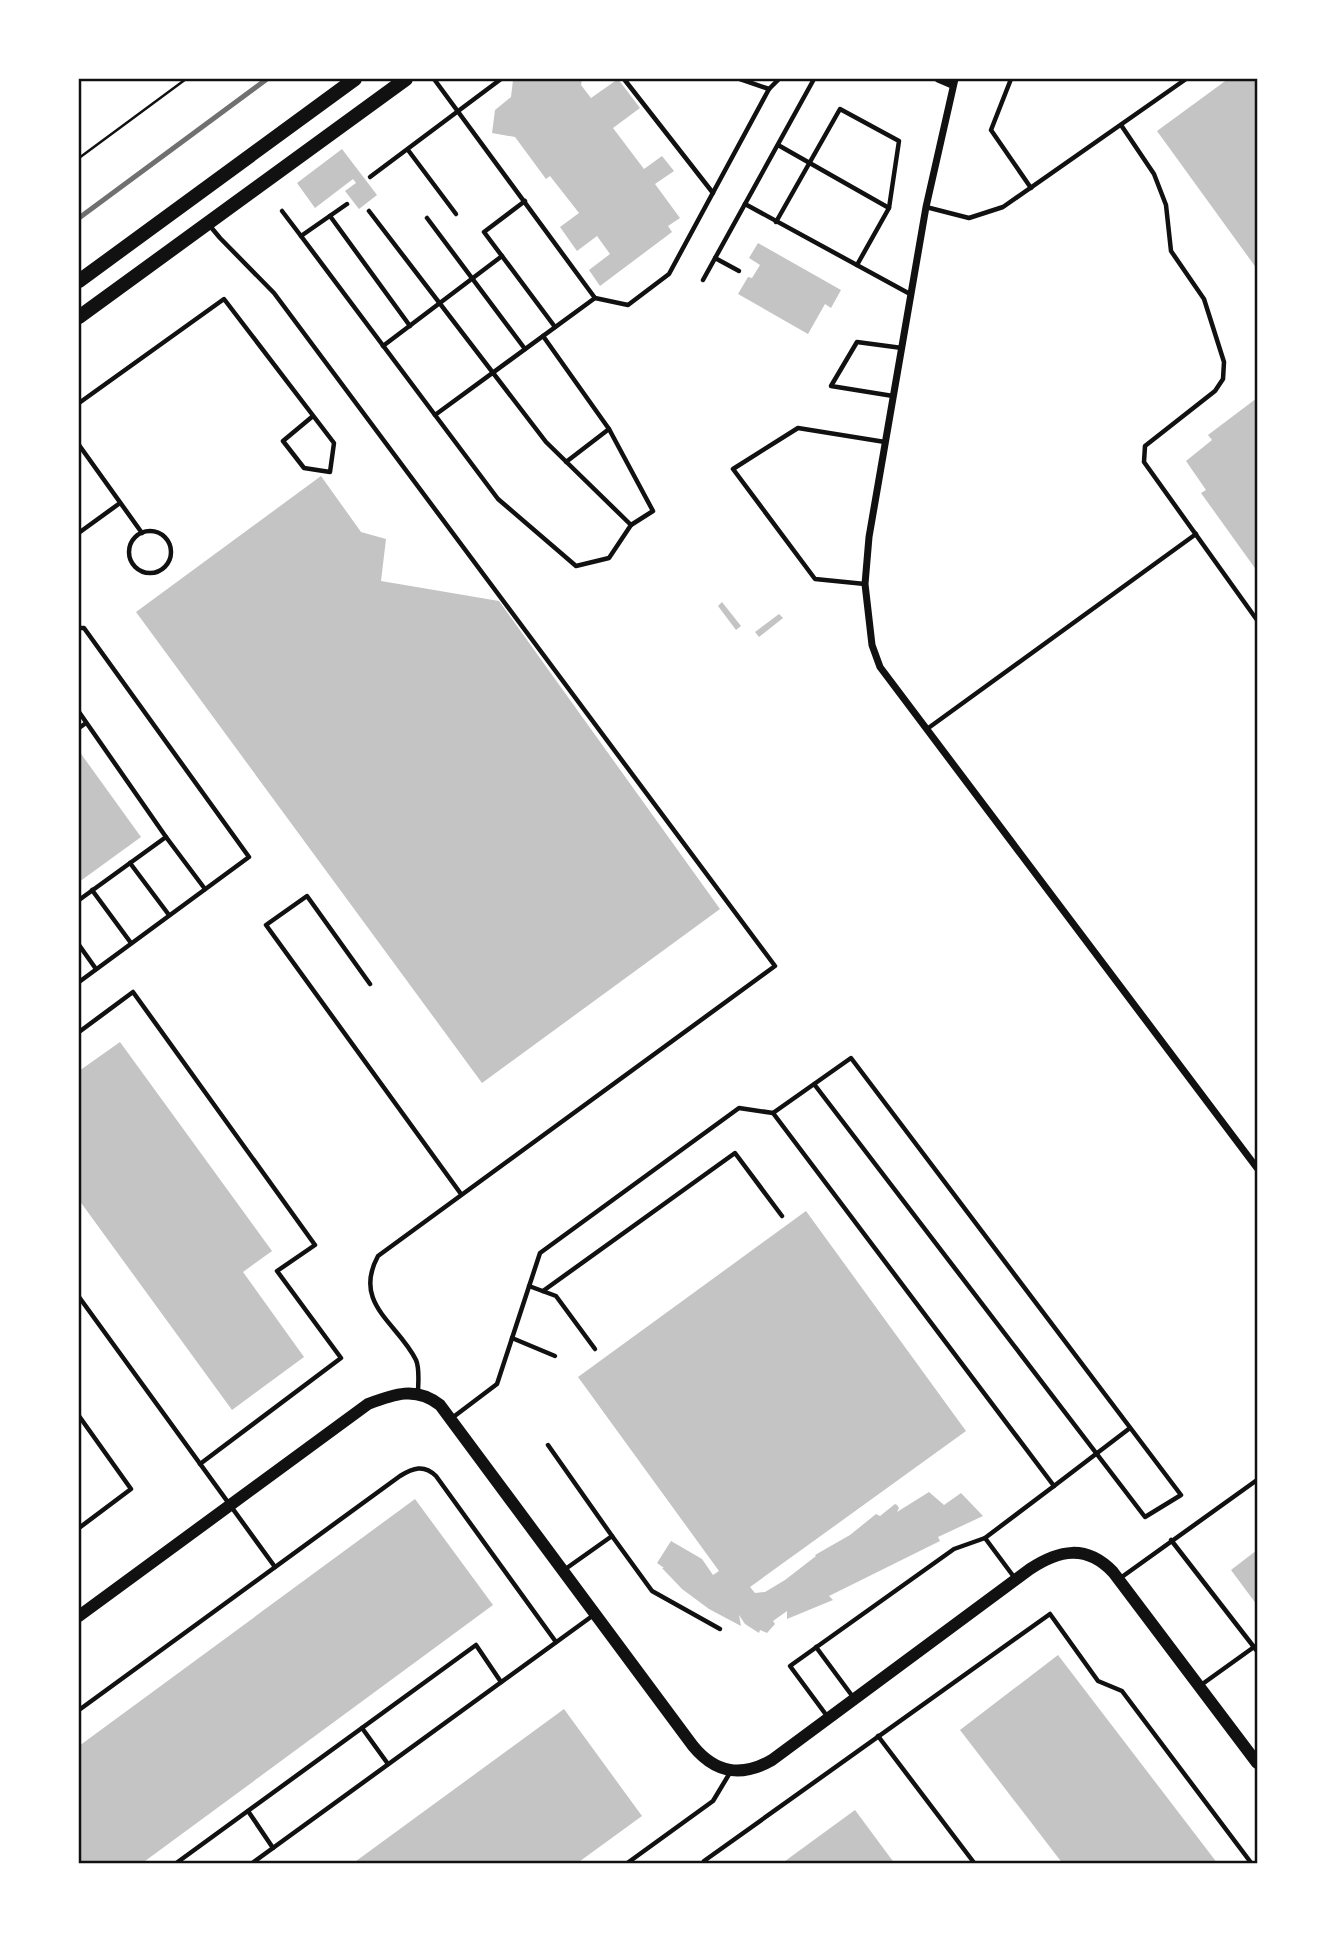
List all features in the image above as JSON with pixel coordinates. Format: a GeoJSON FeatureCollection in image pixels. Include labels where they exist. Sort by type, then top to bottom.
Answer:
{"type":"FeatureCollection","features":[{"type":"Feature","properties":{"kind":"main road"},"geometry":{"type":"LineString","coordinates":[[79,282],[355,79]]}},
{"type":"Feature","properties":{"kind":"main road"},"geometry":{"type":"LineString","coordinates":[[79,317],[406,79]]}},
{"type":"Feature","properties":{"kind":"street"},"geometry":{"type":"LineString","coordinates":[[938,79],[954,82],[926,207],[869,537],[865,584],[872,645],[880,667],[1257,1168]]}},
{"type":"Feature","properties":{"kind":"street"},"geometry":{"type":"LineString","coordinates":[[79,1616],[368,1404],[391,1395],[418,1394],[430,1397],[440,1405],[701,1756],[712,1764],[731,1770],[750,1770],[762,1765],[1016,1579],[1046,1558],[1059,1553],[1081,1553],[1098,1560],[1118,1579],[1257,1763]]}},
{"type":"Feature","properties":{"kind":"lane"},"geometry":{"type":"LineString","coordinates":[[434,79],[596,298],[628,305],[669,274],[769,89],[779,79]]}},
{"type":"Feature","properties":{"kind":"lane"},"geometry":{"type":"LineString","coordinates":[[370,177],[501,79]]}},
{"type":"Feature","properties":{"kind":"lane"},"geometry":{"type":"LineString","coordinates":[[624,79],[713,193]]}},
{"type":"Feature","properties":{"kind":"lane"},"geometry":{"type":"LineString","coordinates":[[740,79],[769,89]]}},
{"type":"Feature","properties":{"kind":"lane"},"geometry":{"type":"LineString","coordinates":[[703,280],[814,79]]}},
{"type":"Feature","properties":{"kind":"lane"},"geometry":{"type":"LineString","coordinates":[[1011,79],[991,131],[1031,187]]}},
{"type":"Feature","properties":{"kind":"lane"},"geometry":{"type":"LineString","coordinates":[[926,207],[969,218],[1003,207],[1186,79]]}},
{"type":"Feature","properties":{"kind":"lane"},"geometry":{"type":"LineString","coordinates":[[776,222],[839,109],[899,141],[889,208],[857,265]]}},
{"type":"Feature","properties":{"kind":"lane"},"geometry":{"type":"LineString","coordinates":[[1121,125],[1154,174],[1166,205],[1171,251],[1204,299],[1224,362],[1223,379],[1215,391],[1145,446],[1144,462],[1257,620]]}},
{"type":"Feature","properties":{"kind":"lane"},"geometry":{"type":"LineString","coordinates":[[778,145],[889,208]]}},
{"type":"Feature","properties":{"kind":"lane"},"geometry":{"type":"LineString","coordinates":[[408,150],[456,214]]}},
{"type":"Feature","properties":{"kind":"lane"},"geometry":{"type":"LineString","coordinates":[[525,201],[484,232],[555,327]]}},
{"type":"Feature","properties":{"kind":"lane"},"geometry":{"type":"LineString","coordinates":[[301,236],[347,204]]}},
{"type":"Feature","properties":{"kind":"lane"},"geometry":{"type":"LineString","coordinates":[[745,204],[911,294]]}},
{"type":"Feature","properties":{"kind":"lane"},"geometry":{"type":"LineString","coordinates":[[282,211],[498,499],[576,566],[609,558],[631,525],[653,511],[609,429],[543,336]]}},
{"type":"Feature","properties":{"kind":"lane"},"geometry":{"type":"LineString","coordinates":[[369,211],[546,442],[631,525]]}},
{"type":"Feature","properties":{"kind":"lane"},"geometry":{"type":"LineString","coordinates":[[330,216],[410,326]]}},
{"type":"Feature","properties":{"kind":"lane"},"geometry":{"type":"LineString","coordinates":[[427,218],[525,349]]}},
{"type":"Feature","properties":{"kind":"lane"},"geometry":{"type":"LineString","coordinates":[[208,223],[274,293],[775,966],[378,1256],[371,1269],[369,1283],[372,1298],[418,1362],[418,1394]]}},
{"type":"Feature","properties":{"kind":"lane"},"geometry":{"type":"LineString","coordinates":[[383,346],[502,256]]}},
{"type":"Feature","properties":{"kind":"lane"},"geometry":{"type":"LineString","coordinates":[[715,258],[739,271]]}},
{"type":"Feature","properties":{"kind":"lane"},"geometry":{"type":"LineString","coordinates":[[435,415],[596,298]]}},
{"type":"Feature","properties":{"kind":"lane"},"geometry":{"type":"LineString","coordinates":[[79,403],[224,299],[334,443],[330,472],[304,468],[283,441],[313,416]]}},
{"type":"Feature","properties":{"kind":"lane"},"geometry":{"type":"LineString","coordinates":[[893,396],[831,386],[857,342],[902,348]]}},
{"type":"Feature","properties":{"kind":"lane"},"geometry":{"type":"LineString","coordinates":[[865,584],[815,579],[733,469],[798,428],[885,442]]}},
{"type":"Feature","properties":{"kind":"lane"},"geometry":{"type":"LineString","coordinates":[[566,461],[609,429]]}},
{"type":"Feature","properties":{"kind":"lane"},"geometry":{"type":"LineString","coordinates":[[79,445],[142,533]]}},
{"type":"Feature","properties":{"kind":"lane"},"geometry":{"type":"LineString","coordinates":[[79,530],[80,532],[120,503]]}},
{"type":"Feature","properties":{"kind":"lane"},"geometry":{"type":"LineString","coordinates":[[142,533],[156,533],[168,541],[171,555],[164,568],[158,572],[138,569],[130,557],[132,543],[142,533]]}},
{"type":"Feature","properties":{"kind":"lane"},"geometry":{"type":"LineString","coordinates":[[927,729],[1196,534]]}},
{"type":"Feature","properties":{"kind":"lane"},"geometry":{"type":"LineString","coordinates":[[79,628],[84,628],[248,857],[79,982]]}},
{"type":"Feature","properties":{"kind":"lane"},"geometry":{"type":"LineString","coordinates":[[79,712],[205,889]]}},
{"type":"Feature","properties":{"kind":"lane"},"geometry":{"type":"LineString","coordinates":[[79,728],[86,723]]}},
{"type":"Feature","properties":{"kind":"lane"},"geometry":{"type":"LineString","coordinates":[[79,900],[166,837]]}},
{"type":"Feature","properties":{"kind":"lane"},"geometry":{"type":"LineString","coordinates":[[130,863],[169,915]]}},
{"type":"Feature","properties":{"kind":"lane"},"geometry":{"type":"LineString","coordinates":[[93,890],[131,943]]}},
{"type":"Feature","properties":{"kind":"lane"},"geometry":{"type":"LineString","coordinates":[[370,984],[307,896],[266,925],[461,1194]]}},
{"type":"Feature","properties":{"kind":"lane"},"geometry":{"type":"LineString","coordinates":[[79,945],[96,969]]}},
{"type":"Feature","properties":{"kind":"lane"},"geometry":{"type":"LineString","coordinates":[[79,1032],[134,992],[315,1245],[277,1271],[341,1358],[200,1464]]}},
{"type":"Feature","properties":{"kind":"lane"},"geometry":{"type":"LineString","coordinates":[[451,1419],[497,1384],[540,1253],[739,1108],[772,1113],[851,1058],[1181,1495],[1145,1517],[814,1084]]}},
{"type":"Feature","properties":{"kind":"lane"},"geometry":{"type":"LineString","coordinates":[[772,1113],[1054,1486]]}},
{"type":"Feature","properties":{"kind":"lane"},"geometry":{"type":"LineString","coordinates":[[543,1291],[735,1153],[782,1216]]}},
{"type":"Feature","properties":{"kind":"lane"},"geometry":{"type":"LineString","coordinates":[[529,1286],[556,1296],[595,1349]]}},
{"type":"Feature","properties":{"kind":"lane"},"geometry":{"type":"LineString","coordinates":[[79,1297],[275,1567]]}},
{"type":"Feature","properties":{"kind":"lane"},"geometry":{"type":"LineString","coordinates":[[512,1338],[555,1356]]}},
{"type":"Feature","properties":{"kind":"lane"},"geometry":{"type":"LineString","coordinates":[[79,1416],[131,1489],[79,1528]]}},
{"type":"Feature","properties":{"kind":"lane"},"geometry":{"type":"LineString","coordinates":[[828,1718],[790,1666],[954,1549],[985,1538],[1130,1428]]}},
{"type":"Feature","properties":{"kind":"lane"},"geometry":{"type":"LineString","coordinates":[[548,1445],[652,1591],[720,1629]]}},
{"type":"Feature","properties":{"kind":"lane"},"geometry":{"type":"LineString","coordinates":[[79,1710],[400,1475],[413,1469],[423,1468],[436,1476],[556,1642]]}},
{"type":"Feature","properties":{"kind":"lane"},"geometry":{"type":"LineString","coordinates":[[1118,1579],[1257,1479]]}},
{"type":"Feature","properties":{"kind":"lane"},"geometry":{"type":"LineString","coordinates":[[563,1570],[612,1536]]}},
{"type":"Feature","properties":{"kind":"lane"},"geometry":{"type":"LineString","coordinates":[[985,1538],[1016,1579]]}},
{"type":"Feature","properties":{"kind":"lane"},"geometry":{"type":"LineString","coordinates":[[1171,1540],[1256,1649],[1200,1686]]}},
{"type":"Feature","properties":{"kind":"lane"},"geometry":{"type":"LineString","coordinates":[[251,1864],[595,1613]]}},
{"type":"Feature","properties":{"kind":"lane"},"geometry":{"type":"LineString","coordinates":[[703,1863],[1050,1614],[1098,1681],[1122,1691],[1252,1864]]}},
{"type":"Feature","properties":{"kind":"lane"},"geometry":{"type":"LineString","coordinates":[[175,1864],[476,1645],[501,1682]]}},
{"type":"Feature","properties":{"kind":"lane"},"geometry":{"type":"LineString","coordinates":[[816,1647],[854,1699]]}},
{"type":"Feature","properties":{"kind":"lane"},"geometry":{"type":"LineString","coordinates":[[362,1728],[388,1764]]}},
{"type":"Feature","properties":{"kind":"lane"},"geometry":{"type":"LineString","coordinates":[[878,1736],[975,1864]]}},
{"type":"Feature","properties":{"kind":"lane"},"geometry":{"type":"LineString","coordinates":[[626,1864],[713,1801],[731,1770]]}},
{"type":"Feature","properties":{"kind":"lane"},"geometry":{"type":"LineString","coordinates":[[248,1811],[274,1848]]}},
{"type":"Feature","properties":{"kind":"path"},"geometry":{"type":"LineString","coordinates":[[79,158],[186,79]]}},
{"type":"Feature","properties":{"kind":"building"},"geometry":{"type":"Polygon","coordinates":[[[515,79],[582,79],[581,85],[591,98],[618,79],[640,108],[613,128],[644,169],[662,156],[674,171],[655,184],[680,218],[668,226],[672,232],[600,286],[589,270],[610,254],[597,236],[577,251],[560,227],[579,213],[550,176],[546,179],[515,137],[492,133],[495,110],[511,97],[515,79]]]}},
{"type":"Feature","properties":{"kind":"building"},"geometry":{"type":"Polygon","coordinates":[[[1228,79],[1257,79],[1257,269],[1157,131],[1228,79]]]}},
{"type":"Feature","properties":{"kind":"building"},"geometry":{"type":"Polygon","coordinates":[[[342,149],[377,195],[359,209],[345,191],[356,183],[353,179],[315,208],[297,183],[342,149]]]}},
{"type":"Feature","properties":{"kind":"building"},"geometry":{"type":"Polygon","coordinates":[[[758,243],[841,290],[831,308],[825,304],[808,334],[738,294],[748,277],[752,278],[760,265],[749,258],[758,243]]]}},
{"type":"Feature","properties":{"kind":"building"},"geometry":{"type":"Polygon","coordinates":[[[1257,398],[1257,571],[1201,493],[1206,490],[1186,461],[1212,440],[1208,435],[1257,398]]]}},
{"type":"Feature","properties":{"kind":"building"},"geometry":{"type":"Polygon","coordinates":[[[321,476],[361,532],[386,539],[381,581],[499,601],[720,909],[482,1083],[136,612],[321,476]]]}},
{"type":"Feature","properties":{"kind":"building"},"geometry":{"type":"Polygon","coordinates":[[[722,602],[741,626],[736,630],[718,606],[722,602]]]}},
{"type":"Feature","properties":{"kind":"building"},"geometry":{"type":"Polygon","coordinates":[[[779,614],[783,618],[759,637],[755,632],[779,614]]]}},
{"type":"Feature","properties":{"kind":"building"},"geometry":{"type":"Polygon","coordinates":[[[79,751],[141,837],[79,882],[79,751]]]}},
{"type":"Feature","properties":{"kind":"building"},"geometry":{"type":"Polygon","coordinates":[[[120,1042],[272,1251],[243,1272],[304,1357],[232,1410],[79,1200],[79,1071],[120,1042]]]}},
{"type":"Feature","properties":{"kind":"building"},"geometry":{"type":"Polygon","coordinates":[[[806,1211],[966,1431],[750,1587],[755,1593],[765,1592],[785,1580],[815,1555],[850,1535],[876,1514],[880,1516],[895,1504],[899,1508],[897,1512],[929,1492],[944,1505],[961,1493],[983,1516],[938,1537],[940,1541],[829,1596],[833,1600],[787,1619],[787,1611],[773,1621],[775,1624],[767,1633],[760,1630],[759,1633],[745,1624],[739,1615],[741,1626],[709,1609],[682,1589],[657,1563],[671,1541],[702,1559],[713,1575],[719,1571],[578,1377],[806,1211]]]}},
{"type":"Feature","properties":{"kind":"building"},"geometry":{"type":"Polygon","coordinates":[[[415,1499],[493,1605],[141,1864],[79,1864],[79,1746],[415,1499]]]}},
{"type":"Feature","properties":{"kind":"building"},"geometry":{"type":"Polygon","coordinates":[[[1257,1550],[1257,1605],[1231,1570],[1257,1550]]]}},
{"type":"Feature","properties":{"kind":"building"},"geometry":{"type":"Polygon","coordinates":[[[1058,1655],[1218,1864],[1063,1864],[960,1730],[1058,1655]]]}},
{"type":"Feature","properties":{"kind":"building"},"geometry":{"type":"Polygon","coordinates":[[[564,1709],[642,1816],[576,1864],[352,1864],[564,1709]]]}},
{"type":"Feature","properties":{"kind":"building"},"geometry":{"type":"Polygon","coordinates":[[[855,1810],[895,1864],[781,1864],[855,1810]]]}},
{"type":"Feature","properties":{"kind":"railway"},"geometry":{"type":"LineString","coordinates":[[79,218],[267,79]]}}]}
